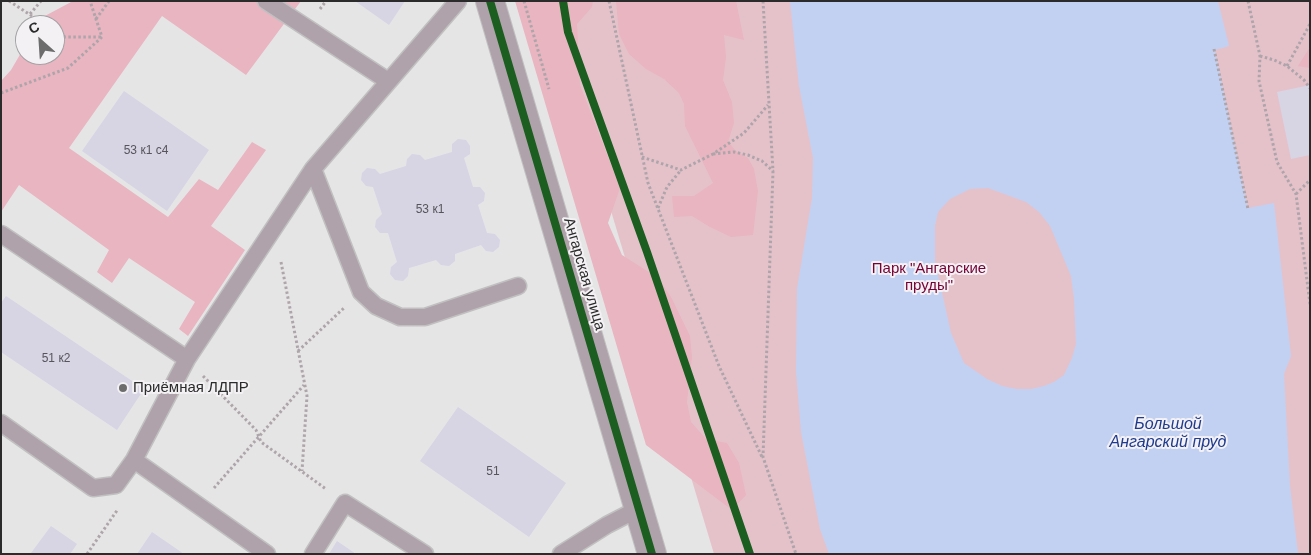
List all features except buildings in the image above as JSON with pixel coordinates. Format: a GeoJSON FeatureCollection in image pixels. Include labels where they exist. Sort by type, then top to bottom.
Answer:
{"type":"FeatureCollection","features":[{"type":"Feature","properties":{"kind":"street","name":"Ангарская улица"},"geometry":{"type":"LineString","coordinates":[[490,1],[652,554]]}},
{"type":"Feature","properties":{"kind":"lane"},"geometry":{"type":"LineString","coordinates":[[266,1],[388,81]]}},
{"type":"Feature","properties":{"kind":"lane"},"geometry":{"type":"LineString","coordinates":[[1,423],[93,488],[116,485],[134,460],[187,359],[313,169],[458,1]]}},
{"type":"Feature","properties":{"kind":"lane"},"geometry":{"type":"LineString","coordinates":[[313,169],[361,292],[376,306],[400,317],[425,317],[518,286]]}},
{"type":"Feature","properties":{"kind":"lane"},"geometry":{"type":"LineString","coordinates":[[1,234],[187,359]]}},
{"type":"Feature","properties":{"kind":"lane"},"geometry":{"type":"LineString","coordinates":[[134,460],[267,554]]}},
{"type":"Feature","properties":{"kind":"lane"},"geometry":{"type":"LineString","coordinates":[[313,554],[345,503],[425,554]]}},
{"type":"Feature","properties":{"kind":"lane"},"geometry":{"type":"LineString","coordinates":[[561,554],[607,525],[638,509]]}},
{"type":"Feature","properties":{"kind":"path"},"geometry":{"type":"LineString","coordinates":[[9,1],[30,14],[41,1]]}},
{"type":"Feature","properties":{"kind":"path"},"geometry":{"type":"LineString","coordinates":[[90,1],[102,37]]}},
{"type":"Feature","properties":{"kind":"path"},"geometry":{"type":"LineString","coordinates":[[96,20],[109,1]]}},
{"type":"Feature","properties":{"kind":"path"},"geometry":{"type":"LineString","coordinates":[[609,1],[648,183],[719,366],[763,457],[796,554]]}},
{"type":"Feature","properties":{"kind":"path"},"geometry":{"type":"LineString","coordinates":[[763,1],[768,104],[774,171],[763,457]]}},
{"type":"Feature","properties":{"kind":"path"},"geometry":{"type":"LineString","coordinates":[[1248,1],[1260,56],[1259,82],[1277,162],[1296,194],[1310,304]]}},
{"type":"Feature","properties":{"kind":"path"},"geometry":{"type":"LineString","coordinates":[[1287,66],[1310,24]]}},
{"type":"Feature","properties":{"kind":"path"},"geometry":{"type":"LineString","coordinates":[[65,37],[102,37]]}},
{"type":"Feature","properties":{"kind":"path"},"geometry":{"type":"LineString","coordinates":[[1,93],[68,68],[102,37]]}},
{"type":"Feature","properties":{"kind":"path"},"geometry":{"type":"LineString","coordinates":[[1214,49],[1248,209]]}},
{"type":"Feature","properties":{"kind":"path"},"geometry":{"type":"LineString","coordinates":[[1260,56],[1287,66],[1304,80],[1310,88]]}},
{"type":"Feature","properties":{"kind":"path"},"geometry":{"type":"LineString","coordinates":[[658,208],[667,187],[681,170],[713,154],[744,132],[768,104]]}},
{"type":"Feature","properties":{"kind":"path"},"geometry":{"type":"LineString","coordinates":[[713,154],[734,152],[748,155],[762,161],[774,171]]}},
{"type":"Feature","properties":{"kind":"path"},"geometry":{"type":"LineString","coordinates":[[642,157],[681,170]]}},
{"type":"Feature","properties":{"kind":"path"},"geometry":{"type":"LineString","coordinates":[[1296,194],[1310,180]]}},
{"type":"Feature","properties":{"kind":"path"},"geometry":{"type":"LineString","coordinates":[[274,228],[307,396],[302,471]]}},
{"type":"Feature","properties":{"kind":"path"},"geometry":{"type":"LineString","coordinates":[[298,351],[361,292]]}},
{"type":"Feature","properties":{"kind":"path"},"geometry":{"type":"LineString","coordinates":[[187,359],[256,430],[261,442],[345,503]]}},
{"type":"Feature","properties":{"kind":"path"},"geometry":{"type":"LineString","coordinates":[[198,506],[304,384]]}},
{"type":"Feature","properties":{"kind":"path"},"geometry":{"type":"LineString","coordinates":[[87,554],[120,507],[116,485]]}},
{"type":"Feature","properties":{"kind":"green space","name":"Большой Ангарский пруд"},"geometry":{"type":"Polygon","coordinates":[[[548,1],[1310,1],[1310,554],[714,554],[548,1]]]}},
{"type":"Feature","properties":{"kind":"shaded area"},"geometry":{"type":"Polygon","coordinates":[[[73,1],[301,1],[246,75],[162,16],[69,148],[168,217],[199,179],[218,190],[252,142],[266,150],[211,226],[245,250],[188,336],[179,329],[195,302],[129,258],[112,283],[97,272],[109,250],[19,185],[1,212],[1,81],[15,63],[15,65],[65,65],[65,15],[47,15],[73,1]]]}},
{"type":"Feature","properties":{"kind":"shaded area"},"geometry":{"type":"Polygon","coordinates":[[[515,1],[593,1],[592,7],[577,24],[580,85],[620,188],[608,223],[622,255],[658,278],[671,297],[690,336],[692,357],[687,402],[691,422],[706,439],[727,443],[739,463],[746,495],[732,510],[646,445],[515,1]]]}},
{"type":"Feature","properties":{"kind":"shaded area"},"geometry":{"type":"Polygon","coordinates":[[[616,1],[736,1],[744,40],[724,35],[726,57],[723,80],[732,102],[734,123],[728,142],[736,151],[748,158],[754,169],[758,191],[753,235],[731,237],[692,216],[674,217],[672,196],[694,196],[713,183],[685,126],[684,104],[679,93],[664,79],[646,69],[629,54],[619,34],[616,1]]]}},
{"type":"Feature","properties":{"kind":"shaded area"},"geometry":{"type":"Polygon","coordinates":[[[1310,47],[1310,68],[1298,66],[1310,47]]]}},
{"type":"Feature","properties":{"kind":"water","name":"Большой Ангарский пруд"},"geometry":{"type":"Polygon","coordinates":[[[790,1],[1218,1],[1229,46],[1215,50],[1248,208],[1274,203],[1291,356],[1284,374],[1290,486],[1298,554],[829,554],[820,529],[801,432],[796,371],[797,289],[812,198],[813,158],[799,86],[790,1]],[[988,188],[970,189],[950,199],[938,212],[935,226],[935,261],[951,333],[964,363],[987,379],[1002,386],[1017,389],[1031,389],[1044,386],[1064,375],[1076,344],[1071,276],[1050,226],[1039,212],[1026,202],[988,188]]]}},
{"type":"Feature","properties":{"kind":"cycle path"},"geometry":{"type":"LineString","coordinates":[[490,1],[652,554]]}},
{"type":"Feature","properties":{"kind":"cycle path"},"geometry":{"type":"LineString","coordinates":[[563,1],[568,32],[647,252],[750,554]]}},
{"type":"Feature","properties":{"kind":"place","name":"Приёмная ЛДПР"},"geometry":{"type":"Point","coordinates":[123,388]}},
{"type":"Feature","properties":{"kind":"park label","name":"Парк \"Ангарские пруды\""},"geometry":{"type":"Point","coordinates":[929,278]}}]}
